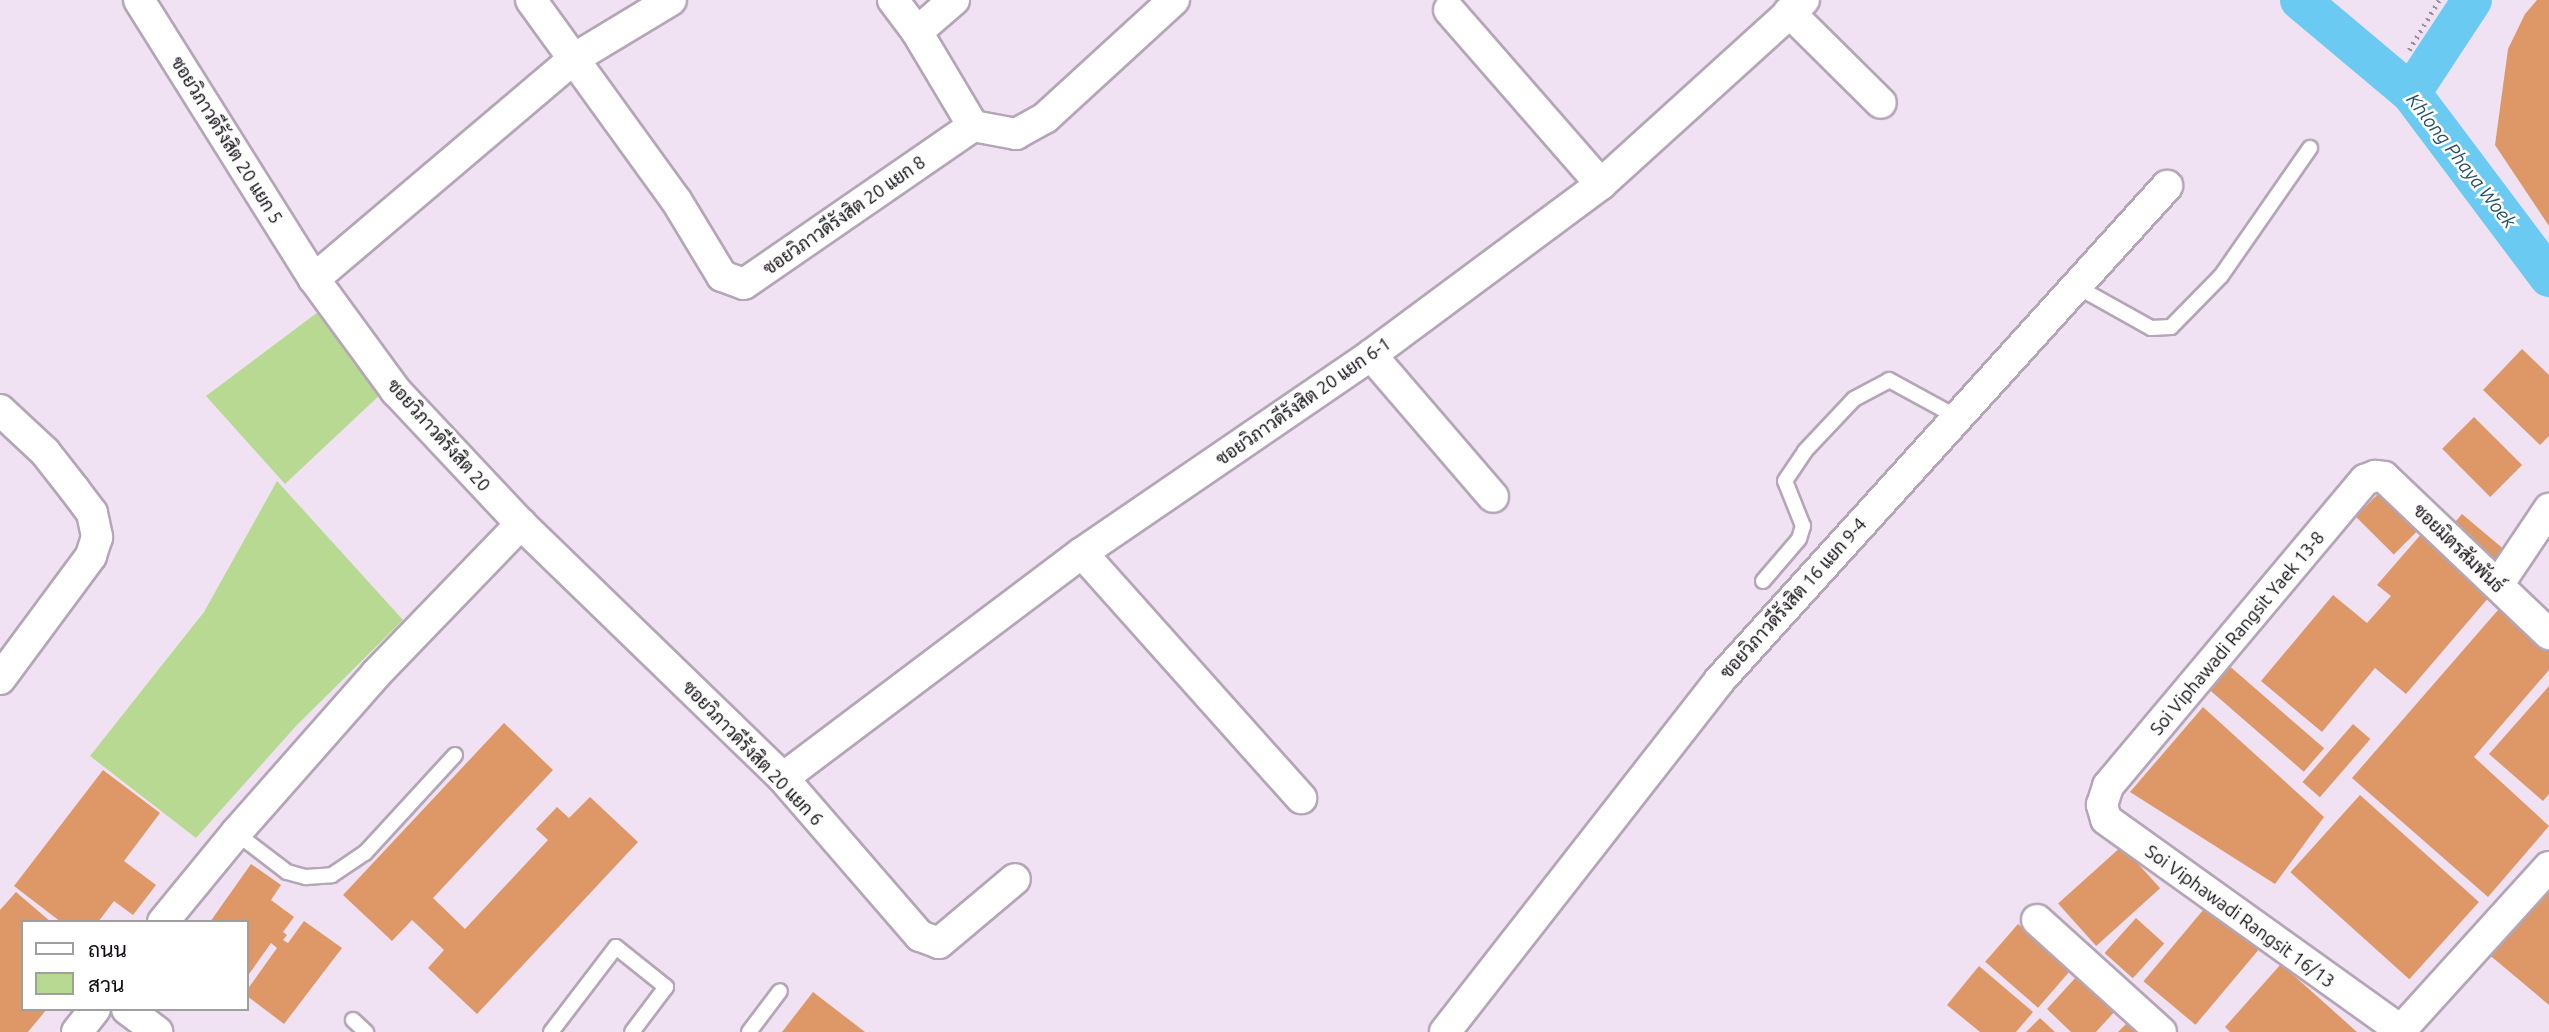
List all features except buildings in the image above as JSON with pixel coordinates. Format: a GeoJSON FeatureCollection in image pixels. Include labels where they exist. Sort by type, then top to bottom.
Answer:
{"type":"FeatureCollection","features":[{"type":"Feature","properties":{"kind":"street","name":"ซอยวิภาวดีรังสิต 20 แยก 5"},"geometry":{"type":"LineString","coordinates":[[139,0],[314,279]]}},
{"type":"Feature","properties":{"kind":"street"},"geometry":{"type":"LineString","coordinates":[[531,0],[575,58]]}},
{"type":"Feature","properties":{"kind":"street"},"geometry":{"type":"LineString","coordinates":[[314,279],[575,58],[671,0]]}},
{"type":"Feature","properties":{"kind":"street"},"geometry":{"type":"LineString","coordinates":[[894,0],[917,32],[973,126],[1016,134],[1045,118],[1174,0]]}},
{"type":"Feature","properties":{"kind":"street"},"geometry":{"type":"LineString","coordinates":[[917,32],[954,0]]}},
{"type":"Feature","properties":{"kind":"street"},"geometry":{"type":"LineString","coordinates":[[1796,6],[1881,103]]}},
{"type":"Feature","properties":{"kind":"street","name":"ซอยวิภาวดีรังสิต 20 แยก 6-1"},"geometry":{"type":"LineString","coordinates":[[783,778],[1082,553],[1371,355],[1601,184],[1796,6]]}},
{"type":"Feature","properties":{"kind":"street"},"geometry":{"type":"LineString","coordinates":[[1449,10],[1601,184]]}},
{"type":"Feature","properties":{"kind":"street","name":"ซอยวิภาวดีรังสิต 20 แยก 8"},"geometry":{"type":"LineString","coordinates":[[575,58],[676,200],[722,276],[744,284],[973,126]]}},
{"type":"Feature","properties":{"kind":"street","name":"ซอยวิภาวดีรังสิต 16 แยก 9-4"},"geometry":{"type":"LineString","coordinates":[[1445,1032],[1719,681],[2074,285],[2167,186]]}},
{"type":"Feature","properties":{"kind":"street","name":"ซอยวิภาวดีรังสิต 20"},"geometry":{"type":"LineString","coordinates":[[314,279],[396,391],[521,524]]}},
{"type":"Feature","properties":{"kind":"street"},"geometry":{"type":"LineString","coordinates":[[1371,355],[1493,497]]}},
{"type":"Feature","properties":{"kind":"street"},"geometry":{"type":"LineString","coordinates":[[0,410],[46,452],[92,513],[97,537],[91,556],[0,679]]}},
{"type":"Feature","properties":{"kind":"street","name":"ซอยมิตรสัมพันธ์"},"geometry":{"type":"LineString","coordinates":[[2365,480],[2384,477],[2549,634]]}},
{"type":"Feature","properties":{"kind":"street","name":"Soi Viphawadi Rangsit Yaek 13-8"},"geometry":{"type":"LineString","coordinates":[[2108,786],[2365,480]]}},
{"type":"Feature","properties":{"kind":"street"},"geometry":{"type":"LineString","coordinates":[[2498,585],[2549,509]]}},
{"type":"Feature","properties":{"kind":"street"},"geometry":{"type":"LineString","coordinates":[[165,920],[236,833],[376,674],[521,524]]}},
{"type":"Feature","properties":{"kind":"street","name":"ซอยวิภาวดีรังสิต 20 แยก 6"},"geometry":{"type":"LineString","coordinates":[[521,524],[783,778],[920,936],[939,943],[1015,879]]}},
{"type":"Feature","properties":{"kind":"street"},"geometry":{"type":"LineString","coordinates":[[1082,553],[1301,798]]}},
{"type":"Feature","properties":{"kind":"street","name":"Soi Viphawadi Rangsit 16/13"},"geometry":{"type":"LineString","coordinates":[[2108,786],[2102,805],[2106,820],[2402,1031]]}},
{"type":"Feature","properties":{"kind":"street"},"geometry":{"type":"LineString","coordinates":[[2402,1031],[2549,867]]}},
{"type":"Feature","properties":{"kind":"street"},"geometry":{"type":"LineString","coordinates":[[2037,920],[2161,1032]]}},
{"type":"Feature","properties":{"kind":"street"},"geometry":{"type":"LineString","coordinates":[[77,1032],[93,1011]]}},
{"type":"Feature","properties":{"kind":"street"},"geometry":{"type":"LineString","coordinates":[[130,1011],[157,1032]]}},
{"type":"Feature","properties":{"kind":"lane"},"geometry":{"type":"LineString","coordinates":[[2074,285],[2151,328],[2171,327],[2221,276],[2310,148]]}},
{"type":"Feature","properties":{"kind":"lane"},"geometry":{"type":"LineString","coordinates":[[1763,581],[1799,539],[1803,526],[1785,481],[1805,451],[1854,398],[1889,380],[1956,416]]}},
{"type":"Feature","properties":{"kind":"lane"},"geometry":{"type":"LineString","coordinates":[[236,833],[287,872],[306,877],[332,875],[365,853],[455,755]]}},
{"type":"Feature","properties":{"kind":"lane"},"geometry":{"type":"LineString","coordinates":[[551,1032],[616,947],[666,987],[632,1032]]}},
{"type":"Feature","properties":{"kind":"lane"},"geometry":{"type":"LineString","coordinates":[[749,1032],[780,991]]}},
{"type":"Feature","properties":{"kind":"lane"},"geometry":{"type":"LineString","coordinates":[[353,1020],[366,1032]]}},
{"type":"Feature","properties":{"kind":"path"},"geometry":{"type":"LineString","coordinates":[[2409,50],[2439,0]]}},
{"type":"Feature","properties":{"kind":"green space"},"geometry":{"type":"Polygon","coordinates":[[[322,309],[383,392],[285,484],[206,396],[322,309]]]}},
{"type":"Feature","properties":{"kind":"green space"},"geometry":{"type":"Polygon","coordinates":[[[277,481],[403,620],[296,726],[196,838],[90,756],[204,612],[277,481]]]}},
{"type":"Feature","properties":{"kind":"waterway","name":"Khlong Phaya Woek"},"geometry":{"type":"LineString","coordinates":[[2300,0],[2411,93],[2549,277]]}},
{"type":"Feature","properties":{"kind":"waterway"},"geometry":{"type":"LineString","coordinates":[[2411,93],[2472,0]]}}]}
